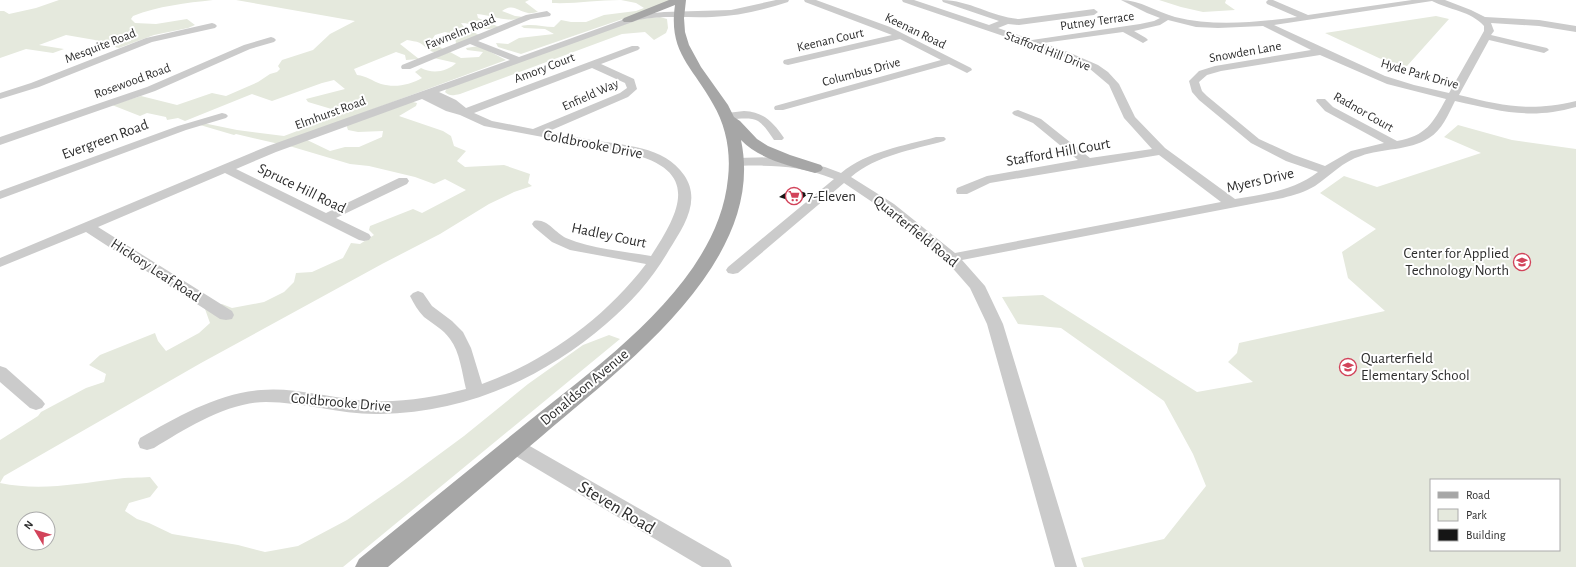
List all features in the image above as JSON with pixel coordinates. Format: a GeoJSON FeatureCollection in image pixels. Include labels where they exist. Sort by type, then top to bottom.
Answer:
{"type":"FeatureCollection","features":[{"type":"Feature","properties":{"kind":"main road"},"geometry":{"type":"LineString","coordinates":[[628,20],[680,0],[678,29],[684,51],[728,117],[735,138],[737,162]]}},
{"type":"Feature","properties":{"kind":"main road"},"geometry":{"type":"LineString","coordinates":[[728,117],[740,126],[749,139],[761,148],[815,168]]}},
{"type":"Feature","properties":{"kind":"main road","name":"Donaldson Avenue"},"geometry":{"type":"LineString","coordinates":[[369,567],[621,356],[657,322],[683,294],[704,265],[725,223],[732,199],[737,162]]}},
{"type":"Feature","properties":{"kind":"street","name":"Elmhurst Road"},"geometry":{"type":"LineString","coordinates":[[0,263],[304,136],[628,20],[648,15],[736,12],[785,0]]}},
{"type":"Feature","properties":{"kind":"street","name":"Keenan Road"},"geometry":{"type":"LineString","coordinates":[[808,0],[876,25],[901,36],[967,70]]}},
{"type":"Feature","properties":{"kind":"street","name":"Stafford Hill Drive"},"geometry":{"type":"LineString","coordinates":[[906,0],[1031,42],[1079,60],[1110,79],[1118,89],[1130,118],[1161,151],[1231,203]]}},
{"type":"Feature","properties":{"kind":"street"},"geometry":{"type":"LineString","coordinates":[[946,0],[1008,21],[1019,22],[1094,12]]}},
{"type":"Feature","properties":{"kind":"street"},"geometry":{"type":"LineString","coordinates":[[1125,0],[1148,12],[1166,18],[1190,23],[1239,27],[1429,0]]}},
{"type":"Feature","properties":{"kind":"street"},"geometry":{"type":"LineString","coordinates":[[1436,0],[1484,20],[1539,23],[1576,29]]}},
{"type":"Feature","properties":{"kind":"street"},"geometry":{"type":"LineString","coordinates":[[1270,2],[1307,18]]}},
{"type":"Feature","properties":{"kind":"street"},"geometry":{"type":"LineString","coordinates":[[1358,3],[1372,8]]}},
{"type":"Feature","properties":{"kind":"street","name":"Fawnelm Road"},"geometry":{"type":"LineString","coordinates":[[406,67],[529,17],[548,14]]}},
{"type":"Feature","properties":{"kind":"street","name":"Putney Terrace"},"geometry":{"type":"LineString","coordinates":[[1031,42],[1149,25],[1166,18]]}},
{"type":"Feature","properties":{"kind":"street"},"geometry":{"type":"LineString","coordinates":[[1484,20],[1490,27],[1486,38],[1544,50]]}},
{"type":"Feature","properties":{"kind":"street"},"geometry":{"type":"LineString","coordinates":[[990,28],[1008,21]]}},
{"type":"Feature","properties":{"kind":"street","name":"Hyde Park Drive"},"geometry":{"type":"LineString","coordinates":[[1265,24],[1381,78],[1409,87],[1501,108],[1532,112],[1554,110],[1576,104]]}},
{"type":"Feature","properties":{"kind":"street","name":"Mesquite Road"},"geometry":{"type":"LineString","coordinates":[[0,96],[35,85],[149,40],[212,26]]}},
{"type":"Feature","properties":{"kind":"street"},"geometry":{"type":"LineString","coordinates":[[1124,29],[1143,40]]}},
{"type":"Feature","properties":{"kind":"street","name":"Keenan Court"},"geometry":{"type":"LineString","coordinates":[[788,62],[901,36]]}},
{"type":"Feature","properties":{"kind":"street","name":"Myers Drive"},"geometry":{"type":"LineString","coordinates":[[952,258],[1296,190],[1308,185],[1336,163],[1352,154],[1418,139],[1432,131],[1486,38]]}},
{"type":"Feature","properties":{"kind":"street","name":"Rosewood Road"},"geometry":{"type":"LineString","coordinates":[[0,141],[151,89],[247,47],[271,40]]}},
{"type":"Feature","properties":{"kind":"street"},"geometry":{"type":"LineString","coordinates":[[470,41],[519,60]]}},
{"type":"Feature","properties":{"kind":"street","name":"Amory Court"},"geometry":{"type":"LineString","coordinates":[[464,113],[635,48]]}},
{"type":"Feature","properties":{"kind":"street","name":"Snowden Lane"},"geometry":{"type":"LineString","coordinates":[[1324,51],[1219,68],[1203,73],[1194,81],[1197,92],[1247,135],[1277,152],[1326,171]]}},
{"type":"Feature","properties":{"kind":"street","name":"Columbus Drive"},"geometry":{"type":"LineString","coordinates":[[779,108],[950,61]]}},
{"type":"Feature","properties":{"kind":"street","name":"Enfield Way"},"geometry":{"type":"LineString","coordinates":[[534,133],[624,95],[632,89],[630,81],[592,64]]}},
{"type":"Feature","properties":{"kind":"street","name":"Coldbrooke Drive"},"geometry":{"type":"LineString","coordinates":[[146,443],[173,428],[231,402],[260,396],[282,397],[377,408],[423,405],[450,400],[476,392],[528,372],[568,347],[617,305],[642,279],[655,262],[675,228],[686,201],[684,185],[674,170],[658,159],[640,152],[488,124],[464,113],[450,109],[426,97],[426,93]]}},
{"type":"Feature","properties":{"kind":"street","name":"Radnor Court"},"geometry":{"type":"LineString","coordinates":[[1321,101],[1329,109],[1394,144]]}},
{"type":"Feature","properties":{"kind":"street"},"geometry":{"type":"LineString","coordinates":[[1018,113],[1037,121],[1088,163]]}},
{"type":"Feature","properties":{"kind":"street"},"geometry":{"type":"LineString","coordinates":[[728,117],[754,115],[770,126],[778,138]]}},
{"type":"Feature","properties":{"kind":"street","name":"Evergreen Road"},"geometry":{"type":"LineString","coordinates":[[0,195],[182,128],[222,116]]}},
{"type":"Feature","properties":{"kind":"street"},"geometry":{"type":"LineString","coordinates":[[733,270],[844,178],[849,172],[866,161],[940,139]]}},
{"type":"Feature","properties":{"kind":"street","name":"Stafford Hill Court"},"geometry":{"type":"LineString","coordinates":[[962,191],[987,180],[1161,151]]}},
{"type":"Feature","properties":{"kind":"street","name":"Quarterfield Road"},"geometry":{"type":"LineString","coordinates":[[737,162],[777,161],[815,168],[844,178],[856,184],[889,207],[952,258],[977,286],[995,324],[1066,567]]}},
{"type":"Feature","properties":{"kind":"street","name":"Spruce Hill Road"},"geometry":{"type":"LineString","coordinates":[[225,168],[364,237]]}},
{"type":"Feature","properties":{"kind":"street"},"geometry":{"type":"LineString","coordinates":[[326,218],[403,180]]}},
{"type":"Feature","properties":{"kind":"street","name":"Hadley Court"},"geometry":{"type":"LineString","coordinates":[[539,224],[557,239],[575,247],[655,262]]}},
{"type":"Feature","properties":{"kind":"street","name":"Hickory Leaf Road"},"geometry":{"type":"LineString","coordinates":[[87,226],[226,315]]}},
{"type":"Feature","properties":{"kind":"street"},"geometry":{"type":"LineString","coordinates":[[418,296],[422,307],[451,329],[460,341],[476,392]]}},
{"type":"Feature","properties":{"kind":"street"},"geometry":{"type":"LineString","coordinates":[[0,372],[36,404]]}},
{"type":"Feature","properties":{"kind":"street","name":"Steven Road"},"geometry":{"type":"LineString","coordinates":[[514,446],[721,567]]}},
{"type":"Feature","properties":{"kind":"green space"},"geometry":{"type":"Polygon","coordinates":[[[59,0],[213,0],[162,7],[133,16],[131,19],[135,23],[156,24],[187,19],[195,25],[188,28],[154,35],[119,48],[102,44],[95,40],[66,35],[39,45],[64,49],[53,53],[26,49],[0,58],[0,11],[4,11],[9,14],[36,8],[59,0]]]}},
{"type":"Feature","properties":{"kind":"green space"},"geometry":{"type":"Polygon","coordinates":[[[236,0],[529,0],[525,2],[538,12],[529,13],[515,8],[502,11],[515,16],[524,17],[512,20],[477,14],[478,18],[499,27],[488,29],[467,23],[461,23],[464,27],[479,35],[456,43],[454,34],[445,32],[435,35],[431,41],[443,49],[435,52],[430,51],[418,42],[407,40],[400,44],[419,59],[406,60],[405,55],[396,52],[354,69],[357,75],[364,76],[386,85],[397,86],[407,84],[422,78],[415,72],[421,68],[430,71],[439,71],[444,70],[456,63],[434,58],[450,52],[461,58],[479,57],[483,52],[467,50],[466,48],[479,46],[506,60],[279,144],[236,134],[234,135],[200,125],[203,123],[237,130],[284,136],[345,113],[308,102],[306,99],[345,89],[334,80],[272,101],[252,94],[185,121],[178,118],[167,120],[166,117],[147,113],[140,116],[112,105],[141,96],[177,105],[212,93],[226,96],[277,72],[280,69],[278,66],[282,60],[313,50],[330,34],[355,21],[236,0]]]}},
{"type":"Feature","properties":{"kind":"green space"},"geometry":{"type":"Polygon","coordinates":[[[552,0],[620,0],[552,3],[552,0]]]}},
{"type":"Feature","properties":{"kind":"green space"},"geometry":{"type":"Polygon","coordinates":[[[621,0],[670,0],[666,4],[521,54],[498,47],[496,43],[508,44],[519,38],[554,34],[545,29],[524,28],[521,26],[525,25],[554,27],[561,20],[586,22],[604,15],[636,11],[644,8],[636,3],[621,0]]]}},
{"type":"Feature","properties":{"kind":"green space"},"geometry":{"type":"Polygon","coordinates":[[[1159,0],[1226,0],[1225,3],[1235,10],[1203,12],[1159,0]]]}},
{"type":"Feature","properties":{"kind":"green space"},"geometry":{"type":"Polygon","coordinates":[[[1436,16],[1449,19],[1407,66],[1381,59],[1325,33],[1436,16]]]}},
{"type":"Feature","properties":{"kind":"green space"},"geometry":{"type":"Polygon","coordinates":[[[660,17],[667,19],[668,28],[666,33],[654,40],[645,32],[622,34],[460,94],[450,95],[445,92],[447,88],[616,27],[640,19],[660,17]]]}},
{"type":"Feature","properties":{"kind":"green space"},"geometry":{"type":"Polygon","coordinates":[[[409,101],[417,103],[416,106],[399,116],[443,131],[451,136],[454,146],[466,151],[457,161],[465,167],[504,165],[530,174],[528,183],[532,186],[514,192],[489,204],[440,234],[201,363],[4,476],[0,483],[0,440],[38,416],[41,412],[86,388],[104,382],[106,374],[89,365],[100,355],[155,333],[158,341],[166,351],[199,333],[210,323],[205,309],[222,304],[232,308],[264,302],[284,292],[294,282],[296,273],[312,272],[343,258],[351,243],[360,244],[374,235],[369,230],[370,226],[413,209],[422,213],[466,190],[445,179],[434,184],[415,177],[369,166],[350,164],[286,145],[305,139],[330,151],[345,147],[359,147],[382,137],[383,131],[358,132],[348,130],[346,124],[409,101]]]}},
{"type":"Feature","properties":{"kind":"green space","name":"Quarterfield Elementary School"},"geometry":{"type":"Polygon","coordinates":[[[1458,125],[1512,140],[1576,149],[1576,567],[1084,567],[1081,558],[1164,539],[1206,486],[1193,454],[1164,401],[1061,328],[1018,324],[1002,297],[1043,295],[1197,392],[1253,382],[1228,362],[1237,353],[1239,343],[1385,311],[1348,278],[1342,252],[1376,229],[1320,193],[1344,176],[1377,187],[1481,153],[1444,137],[1458,125]]]}},
{"type":"Feature","properties":{"kind":"green space"},"geometry":{"type":"Polygon","coordinates":[[[609,335],[620,339],[343,567],[0,567],[0,483],[44,487],[124,478],[150,477],[158,487],[150,497],[129,503],[125,511],[137,519],[172,534],[238,545],[265,552],[298,546],[347,520],[399,484],[464,436],[528,384],[583,345],[609,335]]]}},
{"type":"Feature","properties":{"kind":"building","name":"7-Eleven"},"geometry":{"type":"Polygon","coordinates":[[[793,188],[808,194],[797,203],[779,197],[793,188]]]}},
{"type":"Feature","properties":{"kind":"place","name":"7-Eleven"},"geometry":{"type":"Point","coordinates":[794,196]}},
{"type":"Feature","properties":{"kind":"place","name":"Center for Applied Technology North"},"geometry":{"type":"Point","coordinates":[1522,262]}},
{"type":"Feature","properties":{"kind":"place","name":"Quarterfield Elementary School"},"geometry":{"type":"Point","coordinates":[1348,367]}}]}
